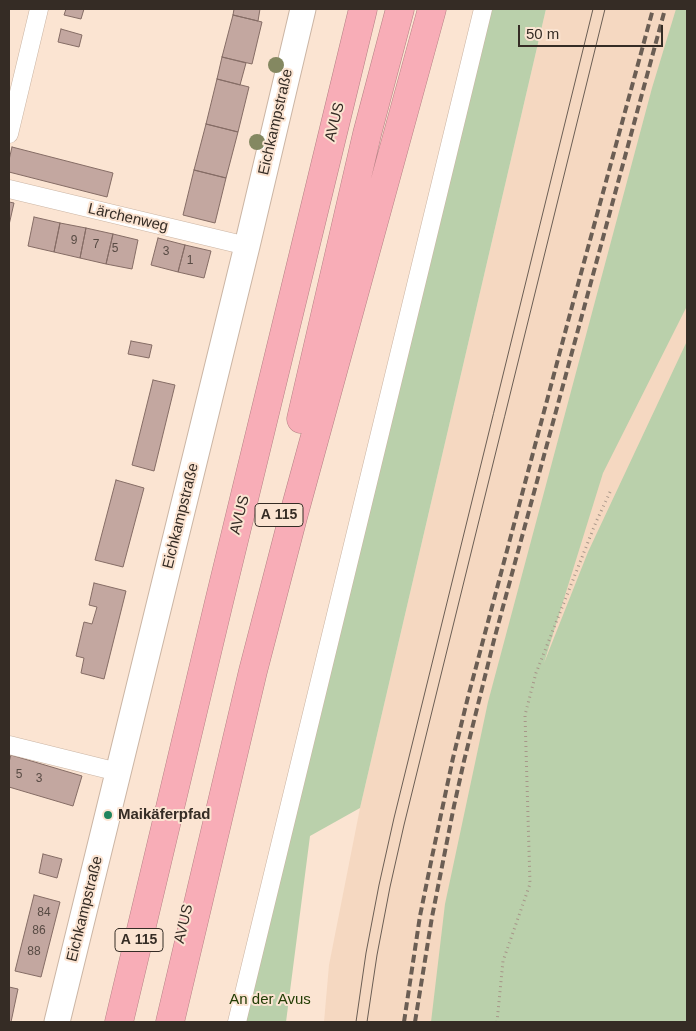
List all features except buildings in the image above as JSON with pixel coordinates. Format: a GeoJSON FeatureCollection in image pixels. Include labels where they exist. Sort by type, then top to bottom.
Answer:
{"type":"FeatureCollection","features":[{"type":"Feature","properties":{"kind":"highway","name":"AVUS"},"geometry":{"type":"LineString","coordinates":[[119,1022],[363,9]]}},
{"type":"Feature","properties":{"kind":"highway","name":"AVUS"},"geometry":{"type":"LineString","coordinates":[[162,1022],[367,134],[400,9]]}},
{"type":"Feature","properties":{"kind":"highway"},"geometry":{"type":"LineString","coordinates":[[170,1022],[253,671],[432,9]]}},
{"type":"Feature","properties":{"kind":"street"},"geometry":{"type":"LineString","coordinates":[[9,134],[40,9]]}},
{"type":"Feature","properties":{"kind":"street","name":"Eichkampstraße"},"geometry":{"type":"LineString","coordinates":[[57,1022],[247,246],[303,9]]}},
{"type":"Feature","properties":{"kind":"street"},"geometry":{"type":"LineString","coordinates":[[237,1022],[483,9]]}},
{"type":"Feature","properties":{"kind":"street","name":"Lärchenweg"},"geometry":{"type":"LineString","coordinates":[[9,189],[247,246]]}},
{"type":"Feature","properties":{"kind":"street"},"geometry":{"type":"LineString","coordinates":[[9,745],[118,772]]}},
{"type":"Feature","properties":{"kind":"path"},"geometry":{"type":"LineString","coordinates":[[497,1022],[503,961],[530,884],[525,715],[536,673],[611,490]]}},
{"type":"Feature","properties":{"kind":"shaded area"},"geometry":{"type":"Polygon","coordinates":[[[546,9],[687,9],[687,1022],[324,1022],[329,965],[360,808],[546,9]]]}},
{"type":"Feature","properties":{"kind":"green space","name":"An der Avus"},"geometry":{"type":"Polygon","coordinates":[[[489,9],[546,9],[360,808],[310,836],[286,1022],[245,1022],[489,9]]]}},
{"type":"Feature","properties":{"kind":"green space"},"geometry":{"type":"Polygon","coordinates":[[[676,9],[687,9],[687,306],[603,473],[544,663],[588,552],[687,341],[687,1022],[431,1022],[445,904],[488,702],[652,88],[676,9]]]}},
{"type":"Feature","properties":{"kind":"tram line"},"geometry":{"type":"LineString","coordinates":[[356,1022],[366,953],[394,818],[593,9]]}},
{"type":"Feature","properties":{"kind":"tram line"},"geometry":{"type":"LineString","coordinates":[[367,1022],[377,955],[404,825],[605,9]]}},
{"type":"Feature","properties":{"kind":"railway"},"geometry":{"type":"LineString","coordinates":[[404,1022],[420,916],[453,758],[574,299],[653,9]]}},
{"type":"Feature","properties":{"kind":"railway"},"geometry":{"type":"LineString","coordinates":[[415,1022],[432,917],[464,761],[494,640],[665,9]]}},
{"type":"Feature","properties":{"kind":"place","name":"Maikäferpfad"},"geometry":{"type":"Point","coordinates":[108,815]}}]}
